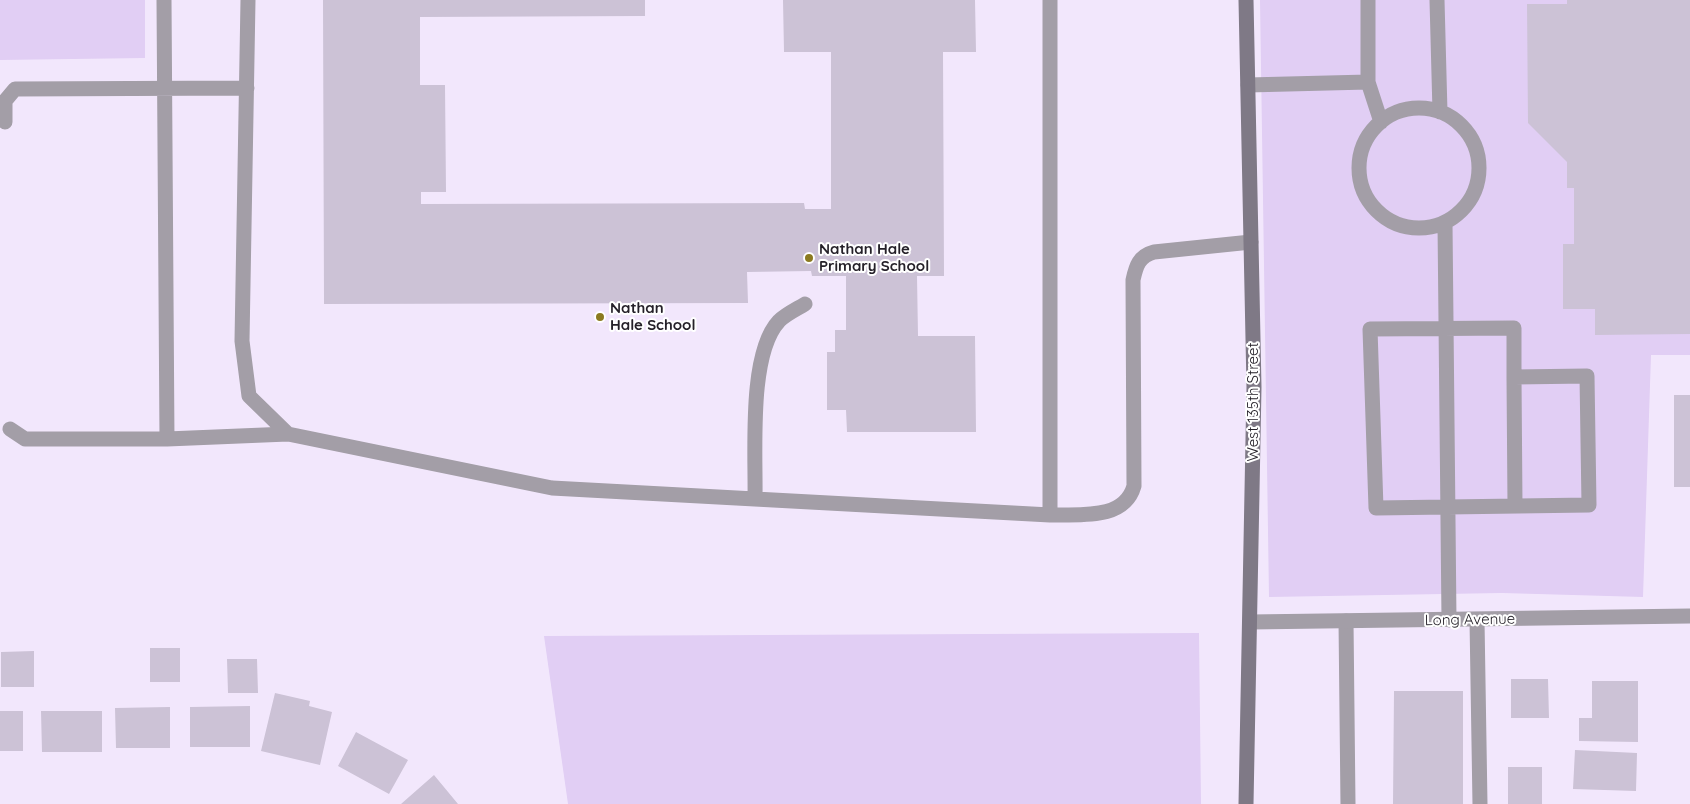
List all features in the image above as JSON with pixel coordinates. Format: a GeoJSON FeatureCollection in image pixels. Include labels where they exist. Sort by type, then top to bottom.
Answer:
{"type":"FeatureCollection","features":[{"type":"Feature","properties":{"kind":"street"},"geometry":{"type":"LineString","coordinates":[[164,0],[167,439]]}},
{"type":"Feature","properties":{"kind":"street"},"geometry":{"type":"LineString","coordinates":[[248,0],[242,341],[249,396],[288,434]]}},
{"type":"Feature","properties":{"kind":"street"},"geometry":{"type":"LineString","coordinates":[[1050,0],[1050,515]]}},
{"type":"Feature","properties":{"kind":"street","name":"West 135th Street"},"geometry":{"type":"LineString","coordinates":[[1246,0],[1254,387],[1246,804]]}},
{"type":"Feature","properties":{"kind":"street"},"geometry":{"type":"LineString","coordinates":[[1368,0],[1368,82],[1381,122]]}},
{"type":"Feature","properties":{"kind":"street"},"geometry":{"type":"LineString","coordinates":[[1437,0],[1440,112]]}},
{"type":"Feature","properties":{"kind":"street"},"geometry":{"type":"LineString","coordinates":[[1248,85],[1368,82]]}},
{"type":"Feature","properties":{"kind":"street"},"geometry":{"type":"LineString","coordinates":[[5,122],[5,101],[15,89],[247,88]]}},
{"type":"Feature","properties":{"kind":"street"},"geometry":{"type":"LineString","coordinates":[[1409,109],[1425,109],[1440,112],[1454,119],[1474,143],[1479,173],[1476,189],[1469,203],[1458,214],[1444,222],[1430,227],[1414,228],[1399,225],[1385,218],[1373,207],[1360,179],[1360,163],[1363,148],[1370,134],[1381,122],[1394,114],[1409,109]]}},
{"type":"Feature","properties":{"kind":"street"},"geometry":{"type":"LineString","coordinates":[[1444,222],[1449,620]]}},
{"type":"Feature","properties":{"kind":"street"},"geometry":{"type":"LineString","coordinates":[[10,429],[25,438],[167,439],[288,434],[552,488],[1050,515],[1107,512],[1121,505],[1132,493],[1134,486],[1133,280],[1141,258],[1154,252],[1251,242]]}},
{"type":"Feature","properties":{"kind":"street"},"geometry":{"type":"LineString","coordinates":[[755,499],[757,372],[764,347],[779,321],[805,304]]}},
{"type":"Feature","properties":{"kind":"street"},"geometry":{"type":"LineString","coordinates":[[1514,377],[1588,376],[1589,505],[1376,508],[1370,329],[1514,328],[1514,377],[1515,506]]}},
{"type":"Feature","properties":{"kind":"street","name":"Long Avenue"},"geometry":{"type":"LineString","coordinates":[[1250,622],[1690,616]]}},
{"type":"Feature","properties":{"kind":"street"},"geometry":{"type":"LineString","coordinates":[[1477,620],[1480,804]]}},
{"type":"Feature","properties":{"kind":"street"},"geometry":{"type":"LineString","coordinates":[[1346,621],[1348,804]]}},
{"type":"Feature","properties":{"kind":"shaded area"},"geometry":{"type":"Polygon","coordinates":[[[0,0],[145,0],[145,58],[0,60],[0,0]]]}},
{"type":"Feature","properties":{"kind":"shaded area"},"geometry":{"type":"Polygon","coordinates":[[[1260,0],[1690,0],[1690,355],[1651,355],[1643,597],[1502,593],[1269,597],[1260,0]]]}},
{"type":"Feature","properties":{"kind":"shaded area"},"geometry":{"type":"Polygon","coordinates":[[[1199,633],[1201,804],[568,804],[544,636],[1199,633]]]}},
{"type":"Feature","properties":{"kind":"building"},"geometry":{"type":"Polygon","coordinates":[[[323,0],[645,0],[645,16],[420,17],[420,85],[445,85],[446,192],[421,192],[421,204],[804,203],[805,209],[831,209],[831,52],[784,52],[783,0],[975,0],[976,52],[943,52],[944,276],[917,276],[918,336],[975,336],[976,432],[847,432],[846,410],[827,410],[827,352],[835,352],[835,330],[846,330],[846,276],[812,276],[811,271],[747,272],[748,303],[324,304],[323,0]]]}},
{"type":"Feature","properties":{"kind":"building"},"geometry":{"type":"Polygon","coordinates":[[[1567,0],[1690,0],[1690,334],[1595,335],[1595,309],[1563,309],[1563,244],[1574,244],[1574,188],[1567,188],[1567,162],[1528,123],[1527,4],[1567,4],[1567,0]]]}},
{"type":"Feature","properties":{"kind":"building"},"geometry":{"type":"Polygon","coordinates":[[[1674,395],[1690,395],[1690,487],[1674,487],[1674,395]]]}},
{"type":"Feature","properties":{"kind":"building"},"geometry":{"type":"Polygon","coordinates":[[[150,648],[180,648],[180,682],[150,682],[150,648]]]}},
{"type":"Feature","properties":{"kind":"building"},"geometry":{"type":"Polygon","coordinates":[[[34,651],[34,687],[1,687],[1,652],[34,651]]]}},
{"type":"Feature","properties":{"kind":"building"},"geometry":{"type":"Polygon","coordinates":[[[227,659],[257,659],[258,693],[228,693],[227,659]]]}},
{"type":"Feature","properties":{"kind":"building"},"geometry":{"type":"Polygon","coordinates":[[[1511,679],[1548,679],[1549,718],[1511,718],[1511,679]]]}},
{"type":"Feature","properties":{"kind":"building"},"geometry":{"type":"Polygon","coordinates":[[[1592,681],[1638,681],[1638,742],[1579,741],[1579,718],[1592,718],[1592,681]]]}},
{"type":"Feature","properties":{"kind":"building"},"geometry":{"type":"Polygon","coordinates":[[[1394,691],[1463,691],[1463,804],[1393,804],[1394,691]]]}},
{"type":"Feature","properties":{"kind":"building"},"geometry":{"type":"Polygon","coordinates":[[[275,693],[310,701],[309,706],[332,712],[320,765],[261,751],[275,693]]]}},
{"type":"Feature","properties":{"kind":"building"},"geometry":{"type":"Polygon","coordinates":[[[250,706],[250,747],[190,747],[190,707],[250,706]]]}},
{"type":"Feature","properties":{"kind":"building"},"geometry":{"type":"Polygon","coordinates":[[[170,707],[170,748],[116,748],[115,708],[170,707]]]}},
{"type":"Feature","properties":{"kind":"building"},"geometry":{"type":"Polygon","coordinates":[[[0,711],[23,711],[23,751],[0,751],[0,711]]]}},
{"type":"Feature","properties":{"kind":"building"},"geometry":{"type":"Polygon","coordinates":[[[41,711],[102,711],[102,752],[42,752],[41,711]]]}},
{"type":"Feature","properties":{"kind":"building"},"geometry":{"type":"Polygon","coordinates":[[[356,732],[408,760],[389,794],[338,766],[356,732]]]}},
{"type":"Feature","properties":{"kind":"building"},"geometry":{"type":"Polygon","coordinates":[[[1575,750],[1637,753],[1636,791],[1573,789],[1575,750]]]}},
{"type":"Feature","properties":{"kind":"building"},"geometry":{"type":"Polygon","coordinates":[[[1508,767],[1542,767],[1542,804],[1508,804],[1508,767]]]}},
{"type":"Feature","properties":{"kind":"building"},"geometry":{"type":"Polygon","coordinates":[[[434,775],[458,804],[401,804],[434,775]]]}},
{"type":"Feature","properties":{"kind":"place","name":"Nathan Hale Primary School"},"geometry":{"type":"Point","coordinates":[809,258]}},
{"type":"Feature","properties":{"kind":"place","name":"Nathan Hale School"},"geometry":{"type":"Point","coordinates":[600,317]}}]}
